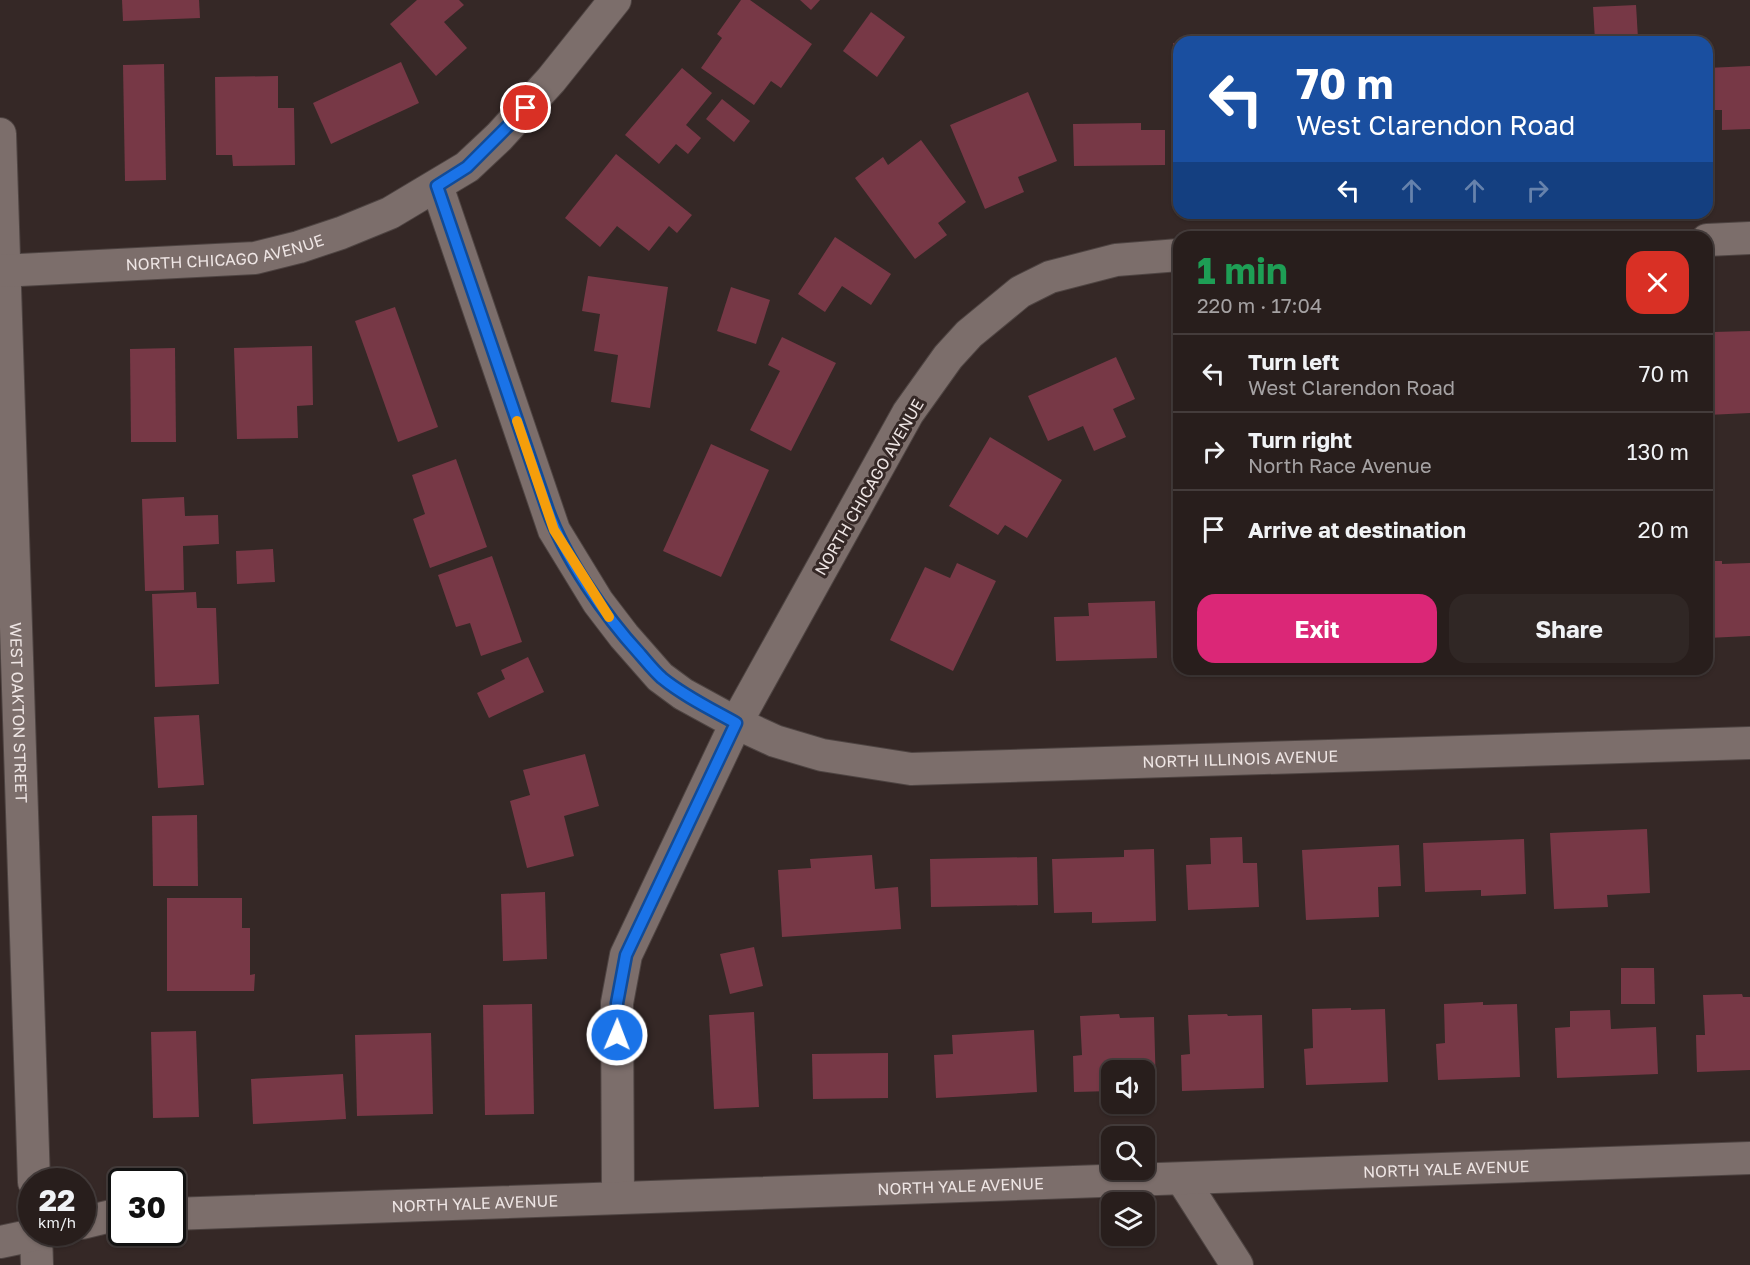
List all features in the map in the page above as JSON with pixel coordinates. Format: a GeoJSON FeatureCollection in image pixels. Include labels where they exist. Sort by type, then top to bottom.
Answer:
{"type":"FeatureCollection","features":[{"type":"Feature","properties":{"kind":"street","name":"NORTH CHICAGO AVENUE"},"geometry":{"type":"LineString","coordinates":[[3,271],[255,258],[341,233],[390,213],[467,167],[526,108],[615,0]]}},
{"type":"Feature","properties":{"kind":"street","name":"WEST OAKTON STREET"},"geometry":{"type":"LineString","coordinates":[[0,134],[9,756],[33,1168]]}},
{"type":"Feature","properties":{"kind":"street","name":"NORTH ILLINOIS AVENUE"},"geometry":{"type":"LineString","coordinates":[[437,186],[554,530],[598,602],[660,677],[683,694],[774,741],[822,754],[911,769],[1750,743]]}},
{"type":"Feature","properties":{"kind":"street"},"geometry":{"type":"LineString","coordinates":[[1713,240],[1750,238]]}},
{"type":"Feature","properties":{"kind":"street","name":"NORTH CHICAGO AVENUE"},"geometry":{"type":"LineString","coordinates":[[618,1197],[617,1003],[626,955],[736,723],[908,413],[948,357],[969,334],[1020,292],[1050,278],[1116,260],[1173,255]]}},
{"type":"Feature","properties":{"kind":"street","name":"NORTH YALE AVENUE"},"geometry":{"type":"LineString","coordinates":[[186,1213],[1750,1158]]}},
{"type":"Feature","properties":{"kind":"street"},"geometry":{"type":"LineString","coordinates":[[1182,1179],[1238,1265]]}},
{"type":"Feature","properties":{"kind":"street"},"geometry":{"type":"LineString","coordinates":[[0,1242],[18,1242]]}},
{"type":"Feature","properties":{"kind":"building"},"geometry":{"type":"Polygon","coordinates":[[[122,0],[199,0],[200,18],[123,21],[122,0]]]}},
{"type":"Feature","properties":{"kind":"building"},"geometry":{"type":"Polygon","coordinates":[[[417,0],[459,0],[464,5],[444,22],[467,48],[436,76],[390,24],[417,0]]]}},
{"type":"Feature","properties":{"kind":"building"},"geometry":{"type":"Polygon","coordinates":[[[741,0],[750,0],[812,44],[781,88],[771,81],[754,105],[701,68],[722,38],[717,34],[741,0]]]}},
{"type":"Feature","properties":{"kind":"building"},"geometry":{"type":"Polygon","coordinates":[[[800,0],[820,0],[811,10],[800,0]]]}},
{"type":"Feature","properties":{"kind":"building"},"geometry":{"type":"Polygon","coordinates":[[[1636,5],[1638,36],[1595,36],[1593,7],[1636,5]]]}},
{"type":"Feature","properties":{"kind":"building"},"geometry":{"type":"Polygon","coordinates":[[[871,12],[905,37],[877,77],[843,51],[871,12]]]}},
{"type":"Feature","properties":{"kind":"building"},"geometry":{"type":"Polygon","coordinates":[[[401,62],[419,103],[331,144],[313,103],[401,62]]]}},
{"type":"Feature","properties":{"kind":"building"},"geometry":{"type":"Polygon","coordinates":[[[164,64],[166,180],[125,181],[123,65],[164,64]]]}},
{"type":"Feature","properties":{"kind":"building"},"geometry":{"type":"Polygon","coordinates":[[[1750,66],[1750,129],[1722,130],[1722,110],[1713,110],[1713,68],[1750,66]]]}},
{"type":"Feature","properties":{"kind":"building"},"geometry":{"type":"Polygon","coordinates":[[[682,68],[712,93],[686,125],[701,138],[688,154],[676,144],[659,164],[625,135],[682,68]]]}},
{"type":"Feature","properties":{"kind":"building"},"geometry":{"type":"Polygon","coordinates":[[[278,76],[278,108],[294,108],[295,165],[233,166],[232,155],[216,155],[215,77],[278,76]]]}},
{"type":"Feature","properties":{"kind":"building"},"geometry":{"type":"Polygon","coordinates":[[[1028,92],[1057,161],[1018,177],[1024,192],[985,209],[950,125],[1028,92]]]}},
{"type":"Feature","properties":{"kind":"building"},"geometry":{"type":"Polygon","coordinates":[[[722,99],[750,121],[734,142],[706,119],[722,99]]]}},
{"type":"Feature","properties":{"kind":"building"},"geometry":{"type":"Polygon","coordinates":[[[1141,123],[1141,130],[1165,130],[1165,165],[1074,166],[1073,124],[1141,123]]]}},
{"type":"Feature","properties":{"kind":"building"},"geometry":{"type":"Polygon","coordinates":[[[921,140],[966,202],[938,223],[947,235],[915,259],[855,178],[883,157],[888,165],[921,140]]]}},
{"type":"Feature","properties":{"kind":"building"},"geometry":{"type":"Polygon","coordinates":[[[616,154],[692,215],[677,233],[669,226],[649,251],[617,226],[600,247],[565,218],[616,154]]]}},
{"type":"Feature","properties":{"kind":"building"},"geometry":{"type":"Polygon","coordinates":[[[835,237],[891,274],[871,305],[842,286],[825,312],[798,294],[835,237]]]}},
{"type":"Feature","properties":{"kind":"building"},"geometry":{"type":"Polygon","coordinates":[[[588,276],[668,287],[650,408],[611,402],[618,355],[594,351],[600,314],[582,311],[588,276]]]}},
{"type":"Feature","properties":{"kind":"building"},"geometry":{"type":"Polygon","coordinates":[[[731,287],[770,300],[756,344],[717,331],[731,287]]]}},
{"type":"Feature","properties":{"kind":"building"},"geometry":{"type":"Polygon","coordinates":[[[395,307],[438,427],[398,442],[355,321],[395,307]]]}},
{"type":"Feature","properties":{"kind":"building"},"geometry":{"type":"Polygon","coordinates":[[[1750,331],[1750,413],[1713,415],[1713,359],[1715,359],[1713,332],[1750,331]]]}},
{"type":"Feature","properties":{"kind":"building"},"geometry":{"type":"Polygon","coordinates":[[[782,337],[836,363],[791,451],[750,430],[780,371],[768,365],[782,337]]]}},
{"type":"Feature","properties":{"kind":"building"},"geometry":{"type":"Polygon","coordinates":[[[312,346],[313,405],[297,406],[298,438],[237,439],[234,348],[312,346]]]}},
{"type":"Feature","properties":{"kind":"building"},"geometry":{"type":"Polygon","coordinates":[[[175,348],[176,442],[131,442],[130,349],[175,348]]]}},
{"type":"Feature","properties":{"kind":"building"},"geometry":{"type":"Polygon","coordinates":[[[1116,357],[1135,399],[1113,409],[1126,437],[1094,451],[1083,426],[1048,441],[1028,396],[1116,357]]]}},
{"type":"Feature","properties":{"kind":"building"},"geometry":{"type":"Polygon","coordinates":[[[1172,357],[1173,357],[1173,451],[1172,357]]]}},
{"type":"Feature","properties":{"kind":"building"},"geometry":{"type":"Polygon","coordinates":[[[990,437],[1062,480],[1027,538],[1005,525],[998,535],[949,506],[990,437]]]}},
{"type":"Feature","properties":{"kind":"building"},"geometry":{"type":"Polygon","coordinates":[[[711,444],[769,470],[721,577],[663,551],[711,444]]]}},
{"type":"Feature","properties":{"kind":"building"},"geometry":{"type":"Polygon","coordinates":[[[456,459],[487,547],[430,568],[413,519],[425,514],[412,475],[456,459]]]}},
{"type":"Feature","properties":{"kind":"building"},"geometry":{"type":"Polygon","coordinates":[[[184,497],[185,516],[218,515],[219,544],[183,546],[184,590],[145,591],[142,499],[184,497]]]}},
{"type":"Feature","properties":{"kind":"building"},"geometry":{"type":"Polygon","coordinates":[[[273,549],[275,582],[237,584],[236,551],[273,549]]]}},
{"type":"Feature","properties":{"kind":"building"},"geometry":{"type":"Polygon","coordinates":[[[492,556],[522,642],[481,656],[470,623],[456,627],[438,575],[492,556]]]}},
{"type":"Feature","properties":{"kind":"building"},"geometry":{"type":"Polygon","coordinates":[[[1713,561],[1722,561],[1722,564],[1750,563],[1750,636],[1713,638],[1713,561]]]}},
{"type":"Feature","properties":{"kind":"building"},"geometry":{"type":"Polygon","coordinates":[[[957,563],[996,581],[953,671],[890,640],[925,567],[950,578],[957,563]]]}},
{"type":"Feature","properties":{"kind":"building"},"geometry":{"type":"Polygon","coordinates":[[[196,592],[197,608],[216,608],[219,684],[155,687],[152,594],[196,592]]]}},
{"type":"Feature","properties":{"kind":"building"},"geometry":{"type":"Polygon","coordinates":[[[1155,601],[1157,658],[1056,661],[1054,617],[1089,616],[1088,603],[1155,601]]]}},
{"type":"Feature","properties":{"kind":"building"},"geometry":{"type":"Polygon","coordinates":[[[528,657],[544,692],[489,718],[477,693],[505,679],[501,670],[528,657]]]}},
{"type":"Feature","properties":{"kind":"building"},"geometry":{"type":"Polygon","coordinates":[[[199,715],[204,785],[158,788],[154,717],[199,715]]]}},
{"type":"Feature","properties":{"kind":"building"},"geometry":{"type":"Polygon","coordinates":[[[585,754],[599,806],[564,816],[574,856],[527,868],[510,801],[530,795],[523,770],[585,754]]]}},
{"type":"Feature","properties":{"kind":"building"},"geometry":{"type":"Polygon","coordinates":[[[197,815],[198,886],[153,886],[152,816],[197,815]]]}},
{"type":"Feature","properties":{"kind":"building"},"geometry":{"type":"Polygon","coordinates":[[[1647,829],[1650,893],[1607,895],[1608,907],[1554,909],[1550,833],[1647,829]]]}},
{"type":"Feature","properties":{"kind":"building"},"geometry":{"type":"Polygon","coordinates":[[[1242,837],[1243,863],[1257,863],[1259,907],[1188,910],[1186,865],[1211,864],[1210,838],[1242,837]]]}},
{"type":"Feature","properties":{"kind":"building"},"geometry":{"type":"Polygon","coordinates":[[[1524,839],[1526,894],[1481,896],[1481,890],[1425,892],[1423,843],[1524,839]]]}},
{"type":"Feature","properties":{"kind":"building"},"geometry":{"type":"Polygon","coordinates":[[[1399,845],[1401,886],[1378,887],[1379,917],[1306,920],[1302,850],[1399,845]]]}},
{"type":"Feature","properties":{"kind":"building"},"geometry":{"type":"Polygon","coordinates":[[[1154,849],[1156,921],[1092,923],[1092,912],[1054,913],[1052,859],[1124,857],[1124,850],[1154,849]]]}},
{"type":"Feature","properties":{"kind":"building"},"geometry":{"type":"Polygon","coordinates":[[[872,855],[875,889],[898,887],[901,929],[782,937],[778,870],[811,868],[810,859],[872,855]]]}},
{"type":"Feature","properties":{"kind":"building"},"geometry":{"type":"Polygon","coordinates":[[[1037,857],[1038,905],[931,907],[930,859],[1037,857]]]}},
{"type":"Feature","properties":{"kind":"building"},"geometry":{"type":"Polygon","coordinates":[[[545,892],[547,959],[503,961],[501,894],[545,892]]]}},
{"type":"Feature","properties":{"kind":"building"},"geometry":{"type":"Polygon","coordinates":[[[167,898],[242,898],[242,928],[250,928],[250,975],[255,974],[254,991],[167,991],[167,898]]]}},
{"type":"Feature","properties":{"kind":"building"},"geometry":{"type":"Polygon","coordinates":[[[754,947],[763,986],[730,994],[720,954],[754,947]]]}},
{"type":"Feature","properties":{"kind":"building"},"geometry":{"type":"Polygon","coordinates":[[[1621,968],[1654,968],[1655,1004],[1621,1004],[1621,968]]]}},
{"type":"Feature","properties":{"kind":"building"},"geometry":{"type":"Polygon","coordinates":[[[1742,994],[1743,997],[1750,997],[1750,1070],[1697,1072],[1696,1035],[1705,1035],[1703,995],[1742,994]]]}},
{"type":"Feature","properties":{"kind":"building"},"geometry":{"type":"Polygon","coordinates":[[[1483,1002],[1483,1005],[1517,1004],[1520,1077],[1438,1080],[1436,1044],[1445,1043],[1444,1004],[1483,1002]]]}},
{"type":"Feature","properties":{"kind":"building"},"geometry":{"type":"Polygon","coordinates":[[[532,1004],[534,1114],[485,1115],[483,1005],[532,1004]]]}},
{"type":"Feature","properties":{"kind":"building"},"geometry":{"type":"Polygon","coordinates":[[[1351,1008],[1351,1010],[1385,1009],[1388,1082],[1306,1085],[1304,1049],[1313,1048],[1312,1009],[1351,1008]]]}},
{"type":"Feature","properties":{"kind":"building"},"geometry":{"type":"Polygon","coordinates":[[[1610,1010],[1611,1029],[1656,1027],[1658,1074],[1557,1078],[1555,1028],[1570,1027],[1570,1011],[1610,1010]]]}},
{"type":"Feature","properties":{"kind":"building"},"geometry":{"type":"Polygon","coordinates":[[[754,1012],[759,1107],[714,1109],[709,1015],[754,1012]]]}},
{"type":"Feature","properties":{"kind":"building"},"geometry":{"type":"Polygon","coordinates":[[[1119,1014],[1120,1018],[1154,1017],[1156,1090],[1155,1060],[1101,1060],[1101,1091],[1074,1092],[1073,1056],[1082,1055],[1080,1016],[1119,1014]]]}},
{"type":"Feature","properties":{"kind":"building"},"geometry":{"type":"Polygon","coordinates":[[[1227,1014],[1228,1016],[1262,1015],[1264,1088],[1182,1091],[1181,1055],[1190,1054],[1188,1015],[1227,1014]]]}},
{"type":"Feature","properties":{"kind":"building"},"geometry":{"type":"Polygon","coordinates":[[[1034,1030],[1037,1092],[936,1098],[934,1055],[953,1054],[952,1035],[1034,1030]]]}},
{"type":"Feature","properties":{"kind":"building"},"geometry":{"type":"Polygon","coordinates":[[[196,1031],[199,1117],[153,1118],[151,1032],[196,1031]]]}},
{"type":"Feature","properties":{"kind":"building"},"geometry":{"type":"Polygon","coordinates":[[[431,1033],[433,1114],[357,1116],[355,1035],[431,1033]]]}},
{"type":"Feature","properties":{"kind":"building"},"geometry":{"type":"Polygon","coordinates":[[[888,1053],[888,1098],[813,1099],[812,1054],[888,1053]]]}},
{"type":"Feature","properties":{"kind":"building"},"geometry":{"type":"Polygon","coordinates":[[[343,1074],[346,1119],[253,1124],[251,1079],[343,1074]]]}},
{"type":"Feature","properties":{"kind":"slow traffic"},"geometry":{"type":"LineString","coordinates":[[517,421],[554,530],[609,617]]}},
{"type":"Feature","properties":{"kind":"route"},"geometry":{"type":"LineString","coordinates":[[526,108],[467,167],[437,186],[554,530],[598,602],[660,677],[683,694],[736,723],[626,955],[617,1003],[617,1035]]}}]}
